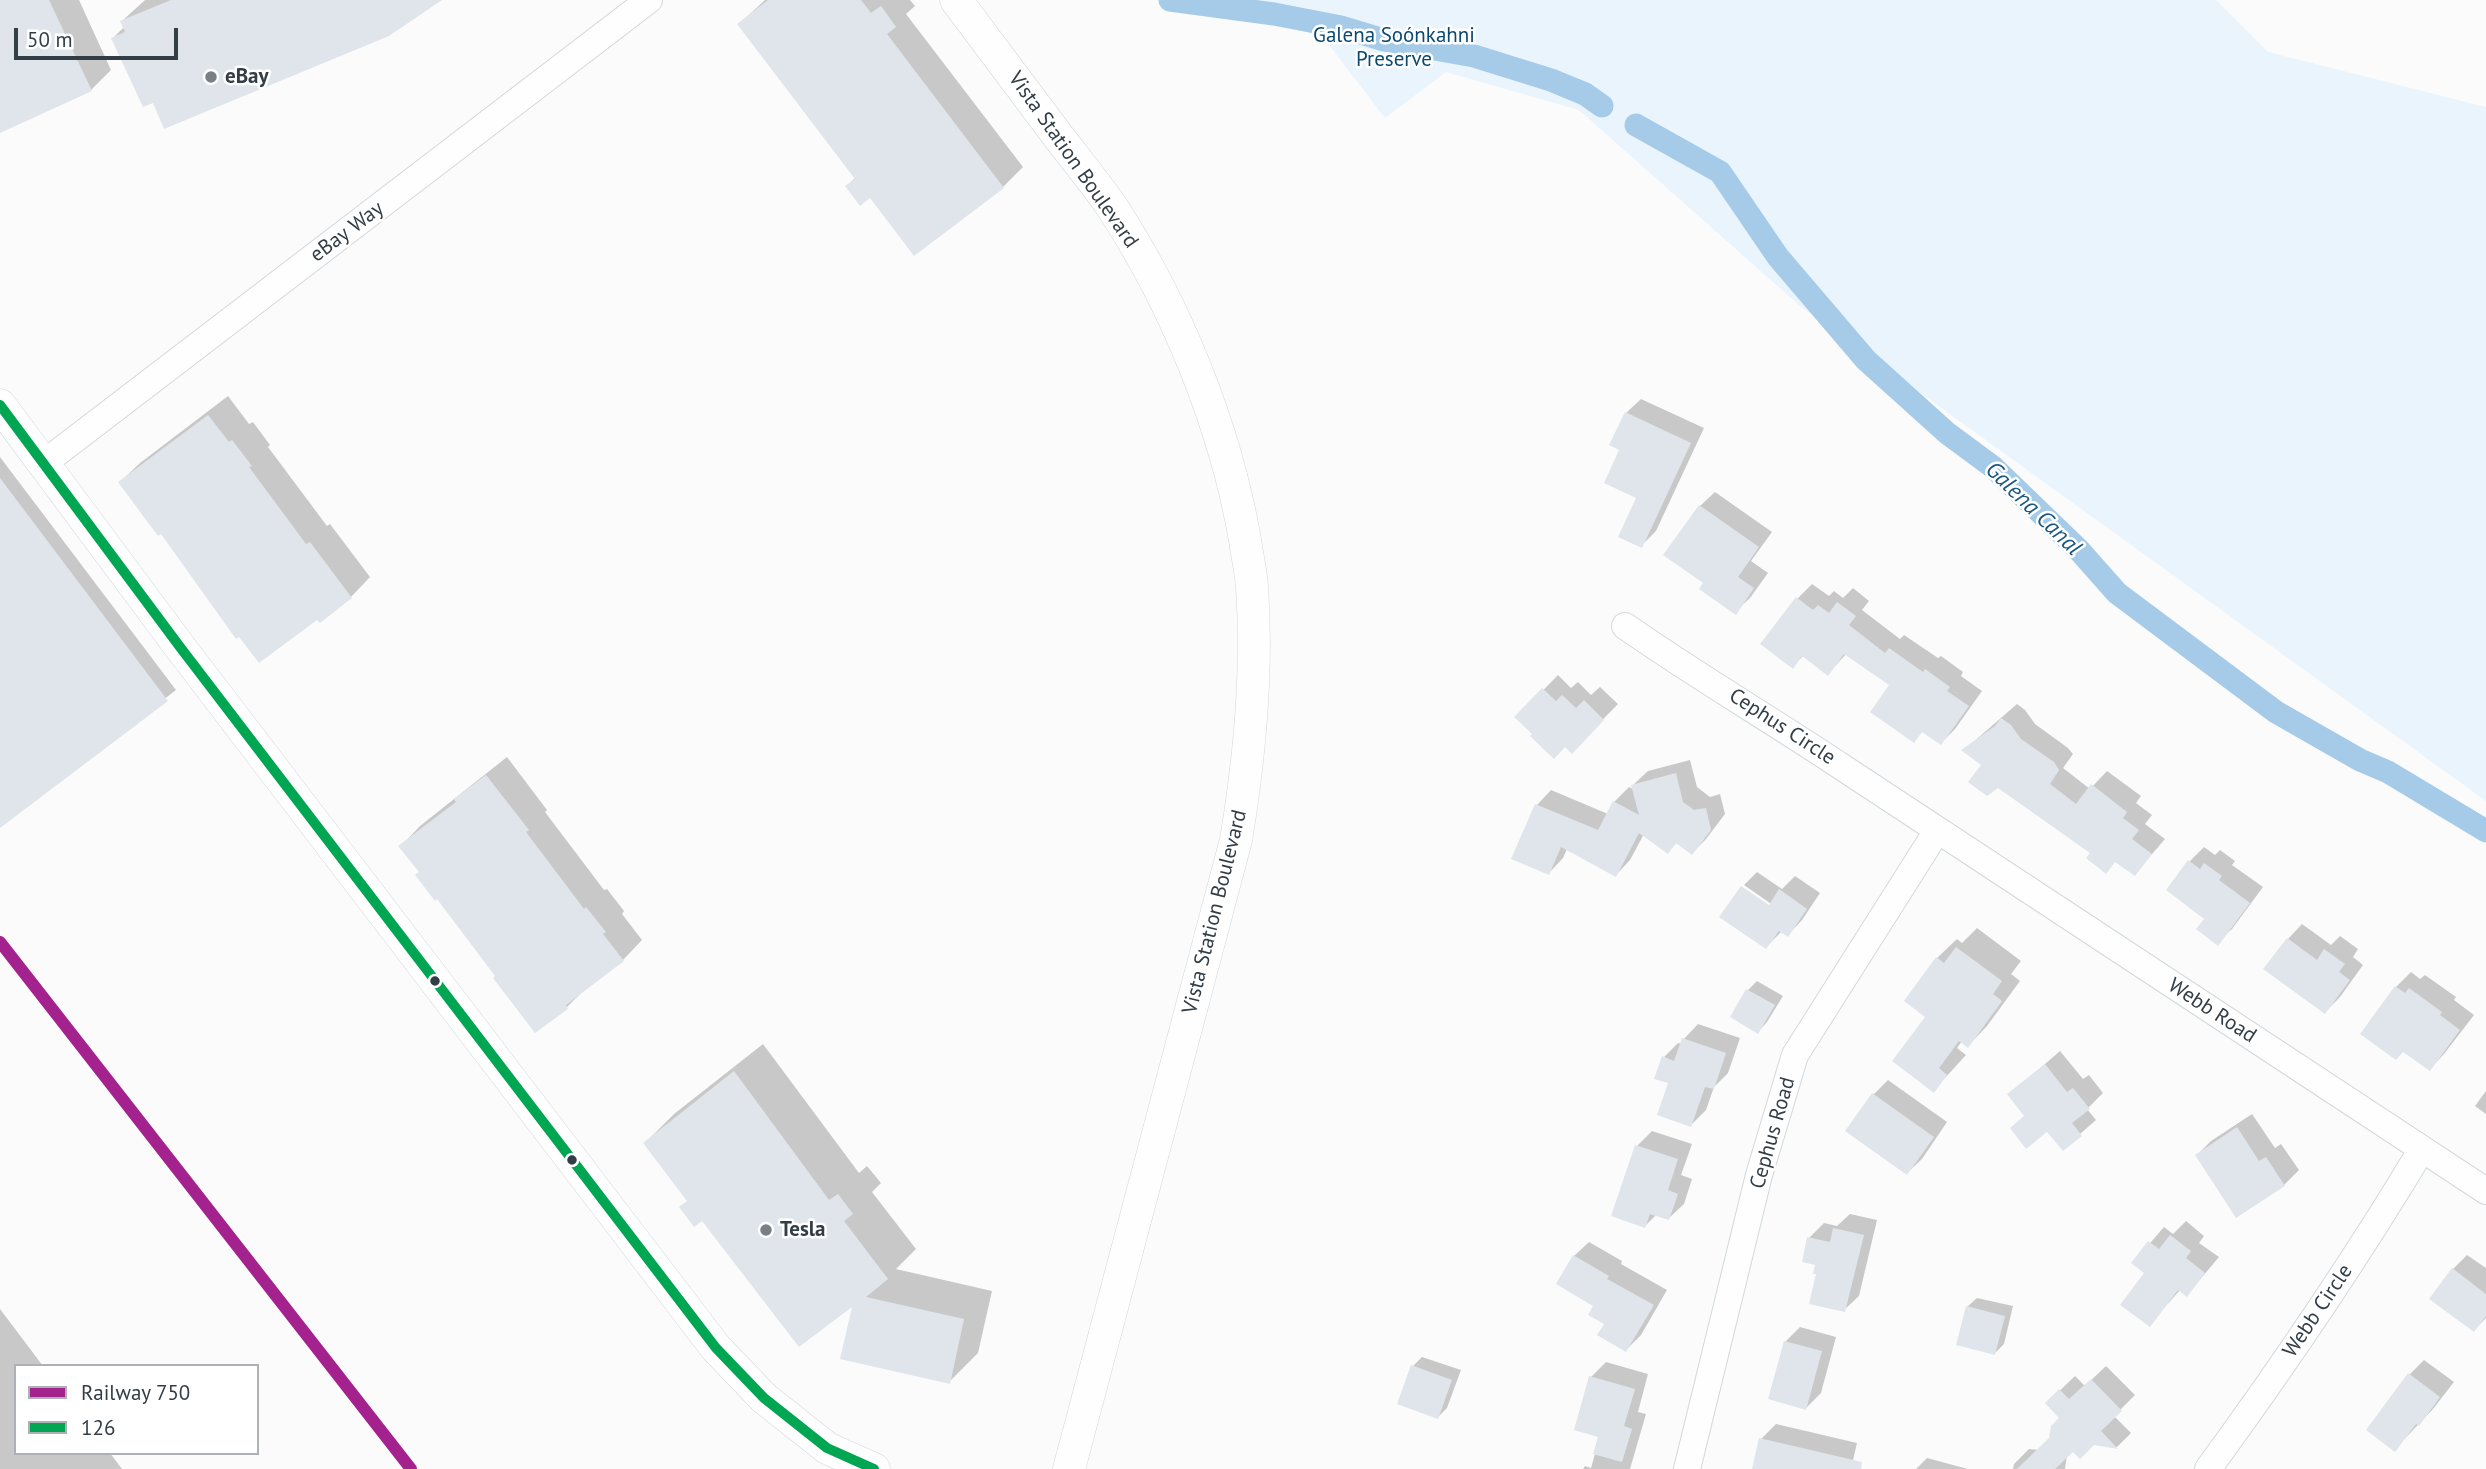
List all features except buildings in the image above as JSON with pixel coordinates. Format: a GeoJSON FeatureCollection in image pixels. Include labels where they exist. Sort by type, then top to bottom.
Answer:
{"type":"FeatureCollection","features":[{"type":"Feature","properties":{"kind":"street","name":"eBay Way"},"geometry":{"type":"LineString","coordinates":[[44,463],[466,143],[649,0]]}},
{"type":"Feature","properties":{"kind":"street","name":"Vista Station Boulevard"},"geometry":{"type":"LineString","coordinates":[[956,0],[1111,207],[1165,301],[1202,386],[1224,451],[1240,512],[1252,584],[1255,651],[1252,704],[1247,773],[1236,840],[1069,1469]]}},
{"type":"Feature","properties":{"kind":"street"},"geometry":{"type":"LineString","coordinates":[[0,405],[180,647],[716,1348],[764,1398],[827,1448],[874,1469]]}},
{"type":"Feature","properties":{"kind":"street","name":"Cephus Circle"},"geometry":{"type":"LineString","coordinates":[[1625,626],[1937,831]]}},
{"type":"Feature","properties":{"kind":"street","name":"Webb Road"},"geometry":{"type":"LineString","coordinates":[[1937,831],[2486,1191]]}},
{"type":"Feature","properties":{"kind":"street","name":"Cephus Road"},"geometry":{"type":"LineString","coordinates":[[1687,1469],[1759,1175],[1796,1055],[1937,831]]}},
{"type":"Feature","properties":{"kind":"street","name":"Webb Circle"},"geometry":{"type":"LineString","coordinates":[[2208,1469],[2363,1245],[2422,1149]]}},
{"type":"Feature","properties":{"kind":"green space","name":"Galena Soónkahni Preserve"},"geometry":{"type":"Polygon","coordinates":[[[1195,0],[2216,0],[2268,52],[2486,107],[2486,801],[1800,306],[1579,110],[1446,72],[1385,118],[1323,37],[1195,0]]]}},
{"type":"Feature","properties":{"kind":"waterway","name":"Galena Canal"},"geometry":{"type":"LineString","coordinates":[[1170,0],[1274,14],[1341,27],[1384,40],[1474,56],[1551,80],[1585,94],[1602,106]]}},
{"type":"Feature","properties":{"kind":"waterway","name":"Galena Canal"},"geometry":{"type":"LineString","coordinates":[[1636,125],[1720,172],[1778,257],[1866,360],[1947,433],[1993,467],[2078,549],[2117,593],[2276,712],[2360,760],[2388,772],[2486,831]]}},
{"type":"Feature","properties":{"kind":"rail line","name":"750"},"geometry":{"type":"LineString","coordinates":[[0,942],[411,1469]]}},
{"type":"Feature","properties":{"kind":"transit line","name":"126"},"geometry":{"type":"LineString","coordinates":[[0,405],[180,647],[716,1348],[764,1398],[827,1448],[874,1469]]}},
{"type":"Feature","properties":{"kind":"place","name":"eBay"},"geometry":{"type":"Point","coordinates":[211,77]}},
{"type":"Feature","properties":{"kind":"place","name":"Tesla"},"geometry":{"type":"Point","coordinates":[766,1230]}}]}
